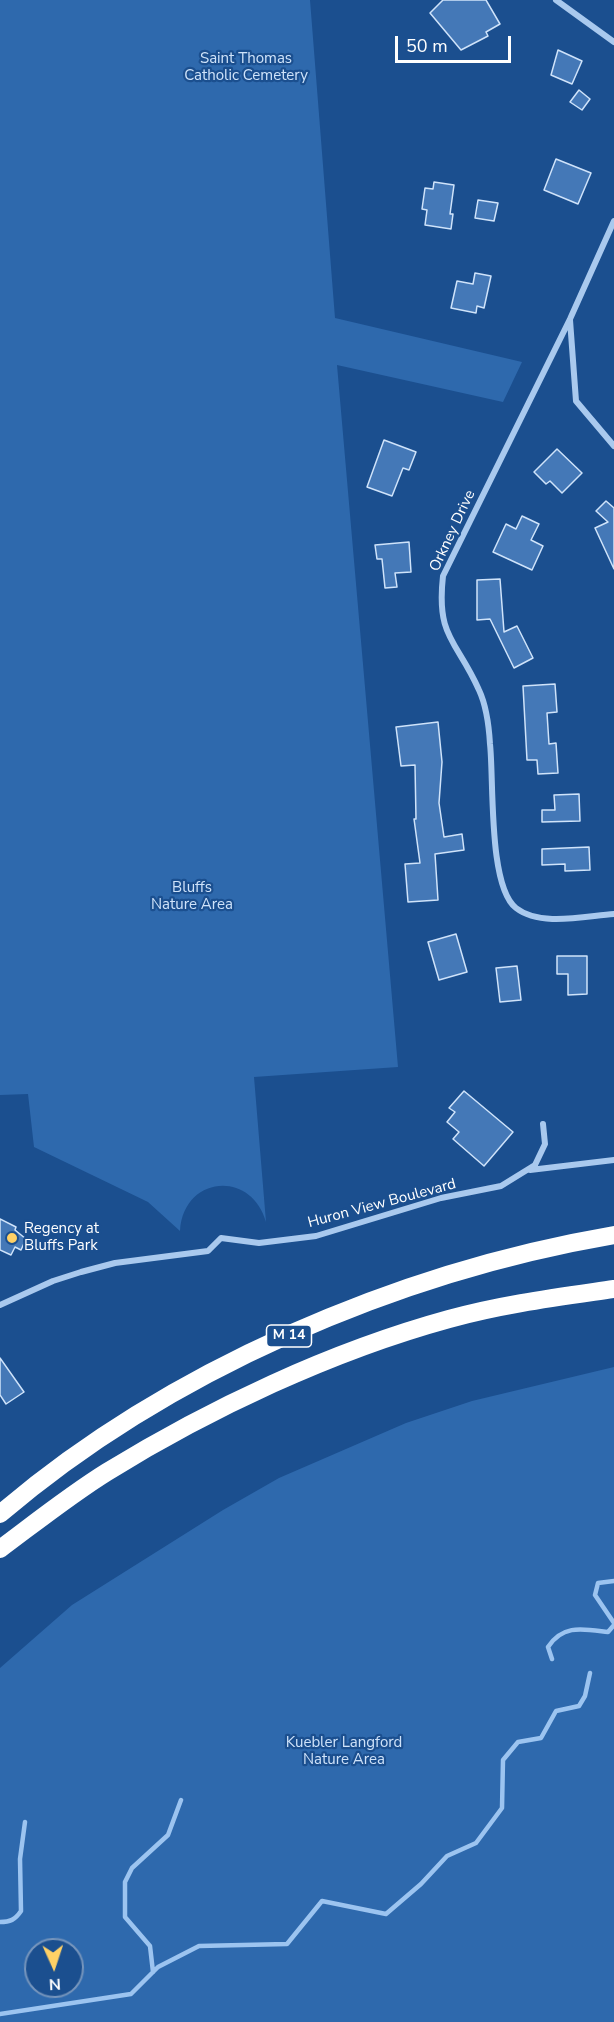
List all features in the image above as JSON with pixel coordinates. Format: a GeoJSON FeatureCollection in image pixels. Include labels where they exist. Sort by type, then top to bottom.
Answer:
{"type":"FeatureCollection","features":[{"type":"Feature","properties":{"kind":"highway","name":"M 14"},"geometry":{"type":"LineString","coordinates":[[0,1514],[107,1434],[150,1407],[252,1353],[343,1312],[458,1272],[579,1241],[614,1235]]}},
{"type":"Feature","properties":{"kind":"highway","name":"M 14"},"geometry":{"type":"LineString","coordinates":[[0,1549],[104,1474],[204,1417],[280,1382],[367,1347],[449,1319],[554,1297],[614,1289]]}},
{"type":"Feature","properties":{"kind":"street"},"geometry":{"type":"LineString","coordinates":[[556,0],[614,42]]}},
{"type":"Feature","properties":{"kind":"street","name":"Orkney Drive"},"geometry":{"type":"LineString","coordinates":[[614,221],[570,319],[443,576],[440,606],[446,633],[480,691],[490,741],[498,867],[504,891],[514,907],[530,916],[557,918],[614,914]]}},
{"type":"Feature","properties":{"kind":"street"},"geometry":{"type":"LineString","coordinates":[[570,319],[576,401],[614,446]]}},
{"type":"Feature","properties":{"kind":"street","name":"Huron View Boulevard"},"geometry":{"type":"LineString","coordinates":[[0,1305],[53,1281],[115,1263],[207,1251],[221,1238],[260,1243],[316,1236],[441,1198],[501,1186],[529,1170],[538,1159],[545,1144],[543,1124]]}},
{"type":"Feature","properties":{"kind":"street","name":"Huron View Boulevard"},"geometry":{"type":"LineString","coordinates":[[529,1170],[614,1160]]}},
{"type":"Feature","properties":{"kind":"green space","name":"Bluffs Nature Area"},"geometry":{"type":"Polygon","coordinates":[[[0,0],[310,0],[335,318],[522,362],[503,402],[337,365],[398,1067],[254,1077],[266,1222],[258,1205],[247,1193],[233,1187],[219,1186],[205,1190],[193,1199],[184,1213],[180,1231],[148,1202],[34,1147],[28,1094],[0,1095],[0,0]]]}},
{"type":"Feature","properties":{"kind":"green space","name":"Kuebler Langford Nature Area"},"geometry":{"type":"Polygon","coordinates":[[[614,1367],[614,2022],[0,2022],[0,1668],[72,1605],[223,1510],[279,1478],[406,1423],[472,1401],[614,1367]]]}},
{"type":"Feature","properties":{"kind":"building"},"geometry":{"type":"Polygon","coordinates":[[[443,0],[486,0],[500,24],[486,32],[488,36],[461,50],[430,13],[443,0]]]}},
{"type":"Feature","properties":{"kind":"building"},"geometry":{"type":"Polygon","coordinates":[[[558,50],[582,61],[572,84],[551,75],[558,50]]]}},
{"type":"Feature","properties":{"kind":"building"},"geometry":{"type":"Polygon","coordinates":[[[579,90],[590,99],[582,110],[570,102],[579,90]]]}},
{"type":"Feature","properties":{"kind":"building"},"geometry":{"type":"Polygon","coordinates":[[[556,159],[591,173],[578,204],[544,190],[556,159]]]}},
{"type":"Feature","properties":{"kind":"building"},"geometry":{"type":"Polygon","coordinates":[[[434,182],[454,185],[450,214],[453,214],[451,229],[425,225],[427,210],[422,209],[425,188],[433,189],[434,182]]]}},
{"type":"Feature","properties":{"kind":"building"},"geometry":{"type":"Polygon","coordinates":[[[478,200],[498,203],[494,221],[475,218],[478,200]]]}},
{"type":"Feature","properties":{"kind":"building"},"geometry":{"type":"Polygon","coordinates":[[[475,273],[491,276],[484,308],[477,306],[476,313],[451,308],[457,281],[473,284],[475,273]]]}},
{"type":"Feature","properties":{"kind":"building"},"geometry":{"type":"Polygon","coordinates":[[[384,440],[416,452],[409,470],[403,468],[392,496],[367,487],[384,440]]]}},
{"type":"Feature","properties":{"kind":"building"},"geometry":{"type":"Polygon","coordinates":[[[557,449],[582,473],[562,493],[550,481],[546,484],[534,472],[557,449]]]}},
{"type":"Feature","properties":{"kind":"building"},"geometry":{"type":"Polygon","coordinates":[[[606,501],[614,508],[614,569],[595,528],[608,522],[596,511],[606,501]]]}},
{"type":"Feature","properties":{"kind":"building"},"geometry":{"type":"Polygon","coordinates":[[[522,516],[539,524],[531,540],[543,546],[532,570],[493,552],[506,524],[516,529],[522,516]]]}},
{"type":"Feature","properties":{"kind":"building"},"geometry":{"type":"Polygon","coordinates":[[[409,542],[411,572],[395,573],[397,587],[385,588],[382,559],[377,559],[375,545],[409,542]]]}},
{"type":"Feature","properties":{"kind":"building"},"geometry":{"type":"Polygon","coordinates":[[[500,579],[504,632],[517,626],[533,658],[514,668],[490,619],[477,620],[477,580],[500,579]]]}},
{"type":"Feature","properties":{"kind":"building"},"geometry":{"type":"Polygon","coordinates":[[[555,684],[557,712],[547,713],[549,744],[556,743],[558,773],[538,774],[537,760],[527,760],[523,686],[555,684]]]}},
{"type":"Feature","properties":{"kind":"building"},"geometry":{"type":"Polygon","coordinates":[[[438,722],[442,762],[439,803],[444,837],[462,834],[464,850],[435,854],[438,900],[408,902],[405,864],[420,863],[414,819],[416,819],[415,765],[401,766],[396,727],[438,722]]]}},
{"type":"Feature","properties":{"kind":"building"},"geometry":{"type":"Polygon","coordinates":[[[579,794],[580,821],[542,822],[542,810],[555,810],[554,795],[579,794]]]}},
{"type":"Feature","properties":{"kind":"building"},"geometry":{"type":"Polygon","coordinates":[[[589,847],[590,870],[565,871],[565,864],[542,865],[542,849],[589,847]]]}},
{"type":"Feature","properties":{"kind":"building"},"geometry":{"type":"Polygon","coordinates":[[[456,934],[467,972],[439,980],[428,942],[456,934]]]}},
{"type":"Feature","properties":{"kind":"building"},"geometry":{"type":"Polygon","coordinates":[[[557,956],[587,956],[587,994],[568,995],[568,974],[557,974],[557,956]]]}},
{"type":"Feature","properties":{"kind":"building"},"geometry":{"type":"Polygon","coordinates":[[[517,966],[521,1000],[500,1002],[496,968],[517,966]]]}},
{"type":"Feature","properties":{"kind":"building"},"geometry":{"type":"Polygon","coordinates":[[[464,1091],[513,1132],[484,1166],[453,1139],[459,1132],[447,1122],[455,1112],[449,1108],[464,1091]]]}},
{"type":"Feature","properties":{"kind":"building","name":"Regency at Bluffs Park"},"geometry":{"type":"Polygon","coordinates":[[[0,1219],[16,1227],[15,1230],[26,1239],[21,1250],[15,1247],[11,1255],[0,1250],[0,1219]]]}},
{"type":"Feature","properties":{"kind":"building"},"geometry":{"type":"Polygon","coordinates":[[[0,1358],[24,1392],[6,1404],[0,1395],[0,1358]]]}},
{"type":"Feature","properties":{"kind":"waterway"},"geometry":{"type":"LineString","coordinates":[[614,1581],[598,1583],[595,1595],[614,1623]]}},
{"type":"Feature","properties":{"kind":"waterway"},"geometry":{"type":"LineString","coordinates":[[552,1659],[548,1647],[567,1631],[608,1632],[614,1625]]}},
{"type":"Feature","properties":{"kind":"waterway"},"geometry":{"type":"LineString","coordinates":[[0,2014],[131,1994],[158,1967],[199,1946],[287,1944],[322,1901],[386,1914],[421,1884],[447,1856],[476,1843],[502,1808],[503,1760],[518,1742],[541,1738],[556,1711],[579,1706],[585,1696],[590,1673]]}},
{"type":"Feature","properties":{"kind":"waterway"},"geometry":{"type":"LineString","coordinates":[[153,1972],[150,1946],[125,1917],[125,1882],[132,1868],[168,1835],[181,1800]]}},
{"type":"Feature","properties":{"kind":"waterway"},"geometry":{"type":"LineString","coordinates":[[0,1922],[12,1920],[21,1911],[20,1859],[25,1822]]}},
{"type":"Feature","properties":{"kind":"place","name":"Regency at Bluffs Park"},"geometry":{"type":"Point","coordinates":[12,1238]}},
{"type":"Feature","properties":{"kind":"park label","name":"Saint Thomas Catholic Cemetery"},"geometry":{"type":"Point","coordinates":[246,68]}}]}
